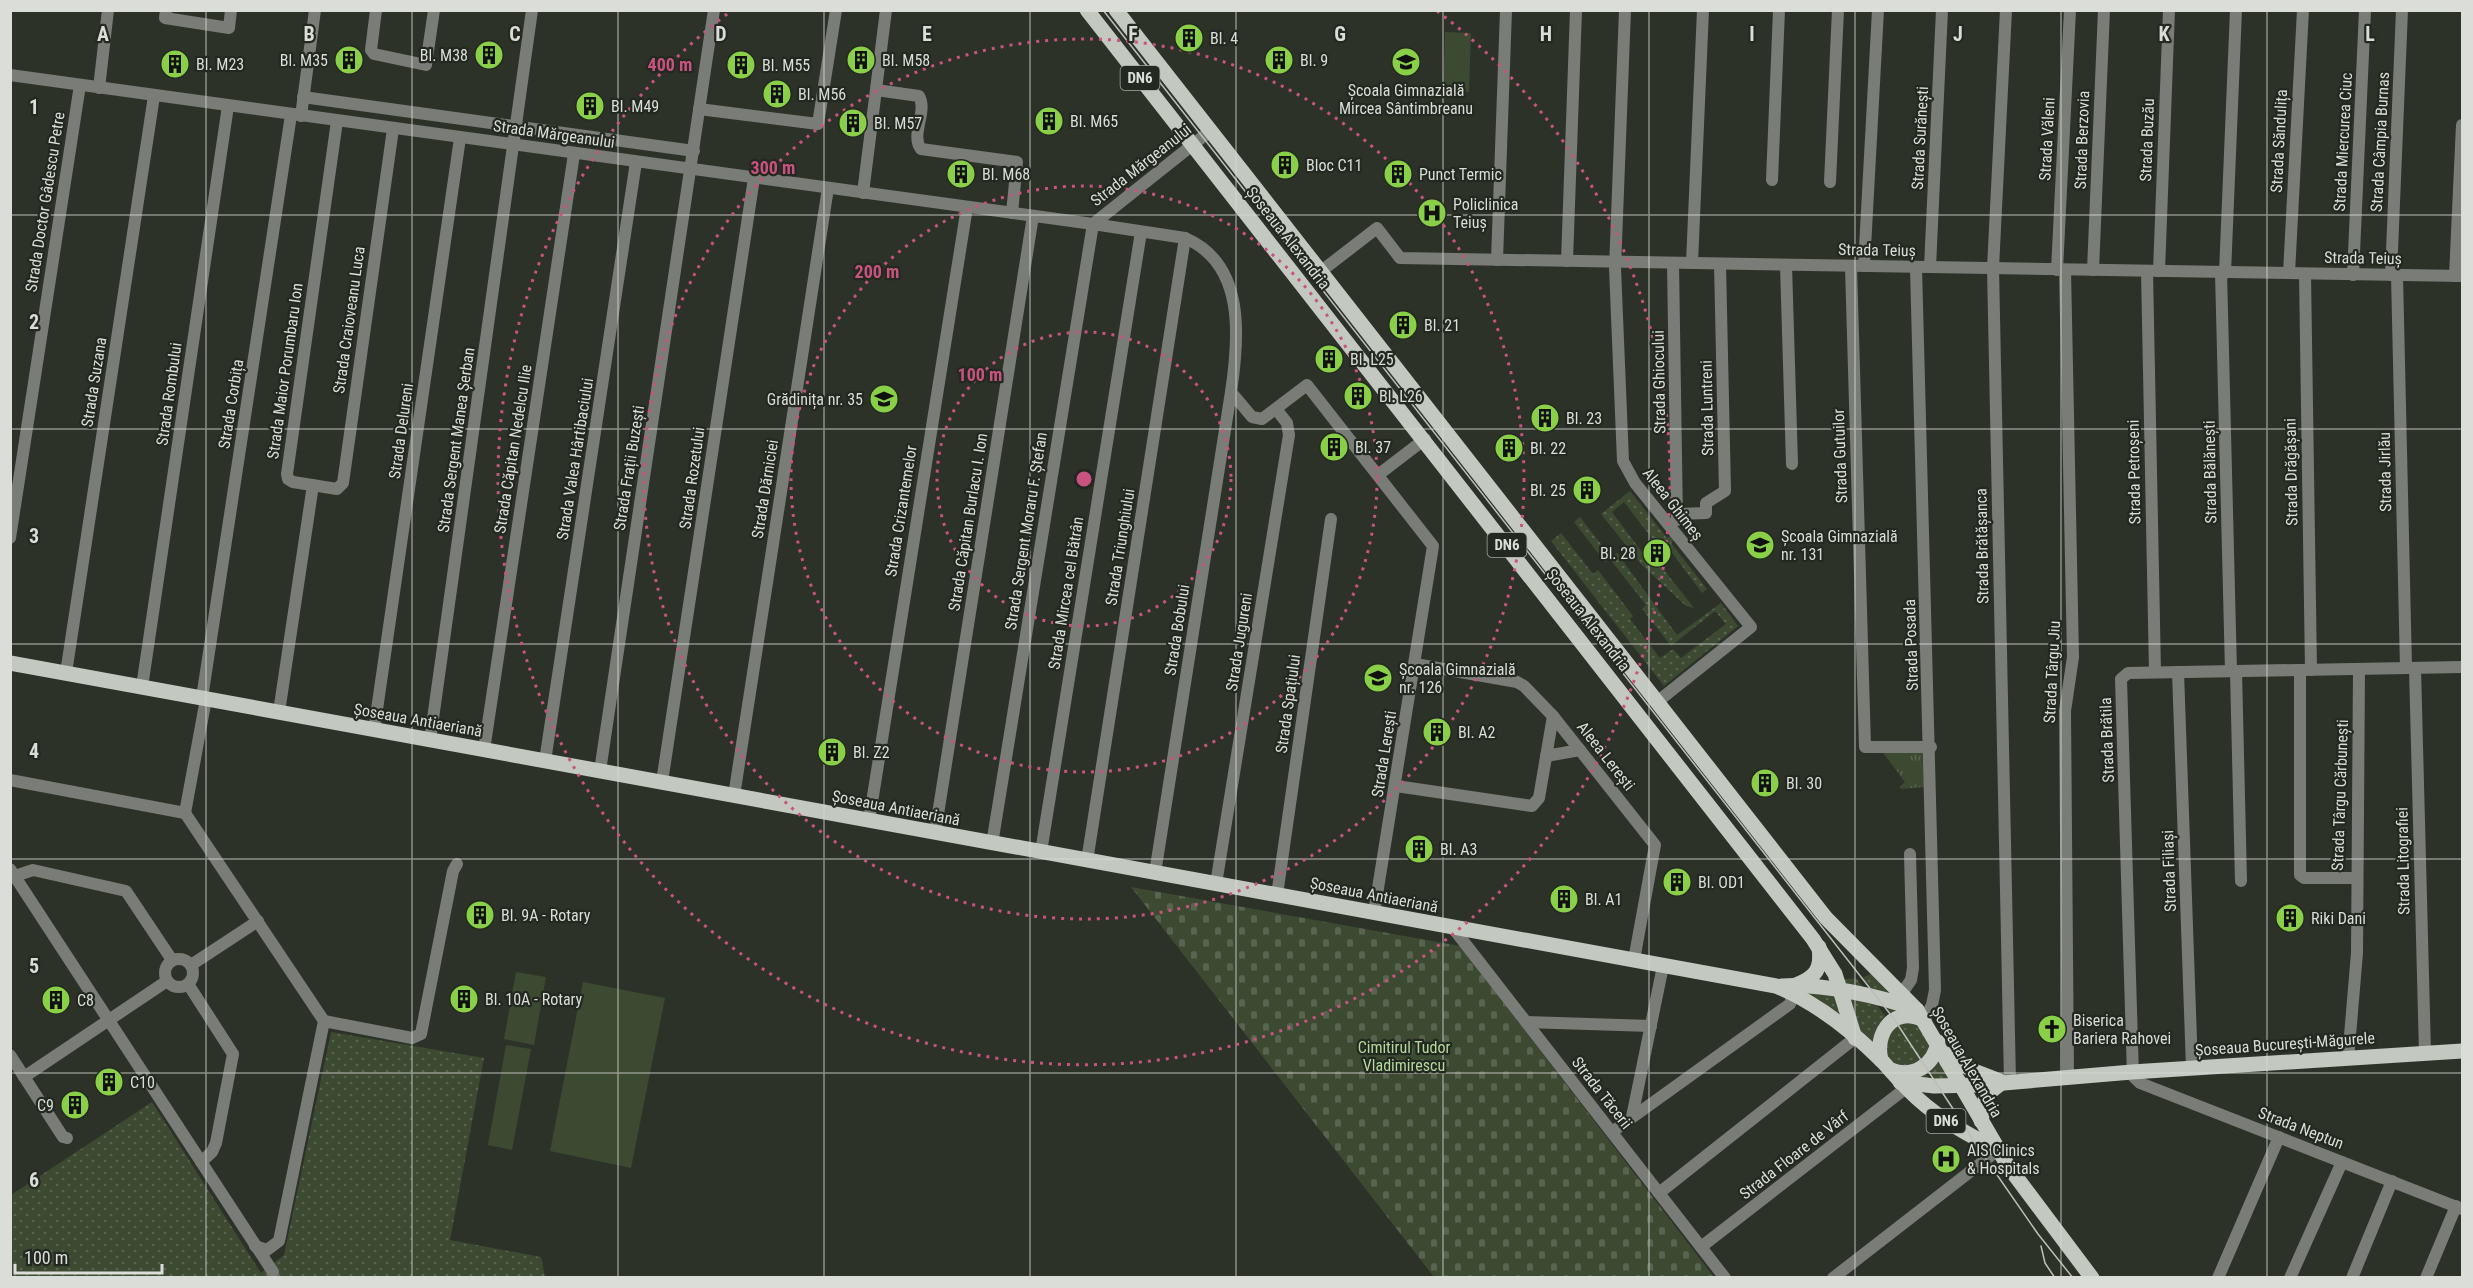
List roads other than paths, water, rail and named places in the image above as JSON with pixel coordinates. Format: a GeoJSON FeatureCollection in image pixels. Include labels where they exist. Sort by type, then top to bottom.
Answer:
{"type":"FeatureCollection","features":[{"type":"Feature","properties":{"kind":"main road","name":"Șoseaua Alexandria"},"geometry":{"type":"LineString","coordinates":[[1087,10],[1425,439],[1819,947],[1832,967],[1855,1038],[1885,1064],[1903,1085],[1949,1123],[1998,1150]]}},
{"type":"Feature","properties":{"kind":"main road","name":"Șoseaua Alexandria"},"geometry":{"type":"LineString","coordinates":[[1116,10],[1835,928],[1902,993],[1920,1015],[1998,1150],[2041,1213],[2092,1278]]}},
{"type":"Feature","properties":{"kind":"main road","name":"Șoseaua Antiaeriană"},"geometry":{"type":"LineString","coordinates":[[10,663],[1663,966],[1795,989],[1841,992],[1886,1000],[1920,1015]]}},
{"type":"Feature","properties":{"kind":"main road"},"geometry":{"type":"LineString","coordinates":[[1795,989],[1819,970],[1819,947]]}},
{"type":"Feature","properties":{"kind":"main road","name":"Șoseaua Antiaeriană"},"geometry":{"type":"LineString","coordinates":[[1795,989],[1855,1038]]}},
{"type":"Feature","properties":{"kind":"main road"},"geometry":{"type":"LineString","coordinates":[[1920,1015],[1902,1017],[1887,1025],[1879,1041],[1885,1064],[1902,1073],[1917,1071],[1941,1048]]}},
{"type":"Feature","properties":{"kind":"main road","name":"Șoseaua București-Măgurele"},"geometry":{"type":"LineString","coordinates":[[1941,1048],[1974,1071],[2006,1082]]}},
{"type":"Feature","properties":{"kind":"main road","name":"Șoseaua București-Măgurele"},"geometry":{"type":"LineString","coordinates":[[1903,1085],[1962,1086],[2132,1072],[2463,1051]]}},
{"type":"Feature","properties":{"kind":"main road"},"geometry":{"type":"LineString","coordinates":[[1981,1120],[1986,1095],[2006,1082]]}},
{"type":"Feature","properties":{"kind":"street"},"geometry":{"type":"LineString","coordinates":[[99,88],[108,10]]}},
{"type":"Feature","properties":{"kind":"street"},"geometry":{"type":"LineString","coordinates":[[166,10],[165,18],[229,28],[231,10]]}},
{"type":"Feature","properties":{"kind":"street","name":"Strada Corbița"},"geometry":{"type":"LineString","coordinates":[[185,813],[296,116],[303,97],[315,10]]}},
{"type":"Feature","properties":{"kind":"street"},"geometry":{"type":"LineString","coordinates":[[376,10],[372,50],[374,54],[426,65],[434,10]]}},
{"type":"Feature","properties":{"kind":"street","name":"Strada Sergent Manea Șerban"},"geometry":{"type":"LineString","coordinates":[[430,740],[532,10]]}},
{"type":"Feature","properties":{"kind":"street","name":"Strada Frații Buzești"},"geometry":{"type":"LineString","coordinates":[[600,771],[714,10]]}},
{"type":"Feature","properties":{"kind":"street"},"geometry":{"type":"LineString","coordinates":[[699,110],[818,124],[836,10]]}},
{"type":"Feature","properties":{"kind":"street"},"geometry":{"type":"LineString","coordinates":[[863,193],[886,10]]}},
{"type":"Feature","properties":{"kind":"street"},"geometry":{"type":"LineString","coordinates":[[1497,260],[1506,10]]}},
{"type":"Feature","properties":{"kind":"street"},"geometry":{"type":"LineString","coordinates":[[1567,261],[1576,10]]}},
{"type":"Feature","properties":{"kind":"street","name":"Aleea Ghimeș"},"geometry":{"type":"LineString","coordinates":[[1625,10],[1615,261],[1623,461],[1635,483],[1750,627],[1657,702]]}},
{"type":"Feature","properties":{"kind":"street"},"geometry":{"type":"LineString","coordinates":[[1692,263],[1703,10]]}},
{"type":"Feature","properties":{"kind":"street"},"geometry":{"type":"LineString","coordinates":[[1772,180],[1779,10]]}},
{"type":"Feature","properties":{"kind":"street"},"geometry":{"type":"LineString","coordinates":[[1830,182],[1838,10]]}},
{"type":"Feature","properties":{"kind":"street"},"geometry":{"type":"LineString","coordinates":[[1864,266],[1878,10]]}},
{"type":"Feature","properties":{"kind":"street","name":"Strada Surănești"},"geometry":{"type":"LineString","coordinates":[[1930,267],[1942,10]]}},
{"type":"Feature","properties":{"kind":"street","name":"Strada Brătășanca"},"geometry":{"type":"LineString","coordinates":[[2006,10],[1993,268],[2006,1082]]}},
{"type":"Feature","properties":{"kind":"street","name":"Strada Văleni"},"geometry":{"type":"LineString","coordinates":[[2061,270],[2070,10]]}},
{"type":"Feature","properties":{"kind":"street","name":"Strada Berzovia"},"geometry":{"type":"LineString","coordinates":[[2093,270],[2104,10]]}},
{"type":"Feature","properties":{"kind":"street","name":"Strada Buzău"},"geometry":{"type":"LineString","coordinates":[[2153,271],[2169,10]]}},
{"type":"Feature","properties":{"kind":"street","name":"Strada Bălănești"},"geometry":{"type":"LineString","coordinates":[[2234,671],[2223,272],[2236,10]]}},
{"type":"Feature","properties":{"kind":"street","name":"Strada Săndulița"},"geometry":{"type":"LineString","coordinates":[[2289,273],[2303,10]]}},
{"type":"Feature","properties":{"kind":"street","name":"Strada Miercurea Ciuc"},"geometry":{"type":"LineString","coordinates":[[2353,274],[2365,10]]}},
{"type":"Feature","properties":{"kind":"street","name":"Strada Câmpia Burnas"},"geometry":{"type":"LineString","coordinates":[[2394,275],[2402,10]]}},
{"type":"Feature","properties":{"kind":"street","name":"Strada Mărgeanului"},"geometry":{"type":"LineString","coordinates":[[10,75],[1185,238]]}},
{"type":"Feature","properties":{"kind":"street","name":"Strada Doctor Gâdescu Petre"},"geometry":{"type":"LineString","coordinates":[[10,538],[80,85]]}},
{"type":"Feature","properties":{"kind":"street"},"geometry":{"type":"LineString","coordinates":[[876,90],[919,96],[922,103],[917,142],[921,149],[1017,162],[1012,213]]}},
{"type":"Feature","properties":{"kind":"street","name":"Strada Suzana"},"geometry":{"type":"LineString","coordinates":[[66,673],[154,96]]}},
{"type":"Feature","properties":{"kind":"street","name":"Strada Mărgeanului"},"geometry":{"type":"LineString","coordinates":[[303,97],[693,151]]}},
{"type":"Feature","properties":{"kind":"street","name":"Strada Rombului"},"geometry":{"type":"LineString","coordinates":[[142,687],[228,106]]}},
{"type":"Feature","properties":{"kind":"street","name":"Strada Maior Porumbaru Ion"},"geometry":{"type":"LineString","coordinates":[[313,485],[290,481],[287,474],[337,121]]}},
{"type":"Feature","properties":{"kind":"street"},"geometry":{"type":"LineString","coordinates":[[2459,276],[2463,125]]}},
{"type":"Feature","properties":{"kind":"street","name":"Strada Craioveanu Luca"},"geometry":{"type":"LineString","coordinates":[[313,485],[337,489],[344,483],[393,129]]}},
{"type":"Feature","properties":{"kind":"street","name":"Strada Mărgeanului"},"geometry":{"type":"LineString","coordinates":[[1093,224],[1210,131]]}},
{"type":"Feature","properties":{"kind":"street","name":"Strada Delureni"},"geometry":{"type":"LineString","coordinates":[[374,730],[460,138]]}},
{"type":"Feature","properties":{"kind":"street","name":"Strada Căpitan Nedelcu Ilie"},"geometry":{"type":"LineString","coordinates":[[484,750],[574,154]]}},
{"type":"Feature","properties":{"kind":"street","name":"Strada Valea Hârtibaciului"},"geometry":{"type":"LineString","coordinates":[[545,761],[636,162]]}},
{"type":"Feature","properties":{"kind":"street","name":"Strada Rozetului"},"geometry":{"type":"LineString","coordinates":[[662,782],[754,178]]}},
{"type":"Feature","properties":{"kind":"street","name":"Strada Dărniciei"},"geometry":{"type":"LineString","coordinates":[[734,796],[828,188]]}},
{"type":"Feature","properties":{"kind":"street","name":"Strada Crizantemelor"},"geometry":{"type":"LineString","coordinates":[[869,821],[966,207]]}},
{"type":"Feature","properties":{"kind":"street","name":"Strada Căpitan Burlacu I. Ion"},"geometry":{"type":"LineString","coordinates":[[935,833],[1034,216]]}},
{"type":"Feature","properties":{"kind":"street","name":"Strada Sergent Moraru F. Ștefan"},"geometry":{"type":"LineString","coordinates":[[992,844],[1093,224]]}},
{"type":"Feature","properties":{"kind":"street","name":"Strada Teiuș"},"geometry":{"type":"LineString","coordinates":[[1320,272],[1377,228],[1400,258],[2459,276]]}},
{"type":"Feature","properties":{"kind":"street","name":"Strada Mircea cel Bătrân"},"geometry":{"type":"LineString","coordinates":[[1041,852],[1141,232]]}},
{"type":"Feature","properties":{"kind":"street"},"geometry":{"type":"LineString","coordinates":[[1185,238],[1197,244],[1217,263],[1232,297],[1237,337],[1232,392]]}},
{"type":"Feature","properties":{"kind":"street","name":"Strada Triunghiului"},"geometry":{"type":"LineString","coordinates":[[1087,861],[1185,238]]}},
{"type":"Feature","properties":{"kind":"street","name":"Strada Ghiocului"},"geometry":{"type":"LineString","coordinates":[[1673,263],[1677,536]]}},
{"type":"Feature","properties":{"kind":"street","name":"Strada Luntreni"},"geometry":{"type":"LineString","coordinates":[[1677,514],[1706,513],[1706,503],[1725,491],[1720,264]]}},
{"type":"Feature","properties":{"kind":"street"},"geometry":{"type":"LineString","coordinates":[[1786,265],[1792,464]]}},
{"type":"Feature","properties":{"kind":"street","name":"Strada Gutuilor"},"geometry":{"type":"LineString","coordinates":[[1851,266],[1865,747],[1930,747]]}},
{"type":"Feature","properties":{"kind":"street","name":"Strada Posada"},"geometry":{"type":"LineString","coordinates":[[1916,267],[1935,990],[1932,1005],[1920,1015]]}},
{"type":"Feature","properties":{"kind":"street","name":"Strada Târgu Jiu"},"geometry":{"type":"LineString","coordinates":[[2061,270],[2073,657],[2065,711],[2068,1077]]}},
{"type":"Feature","properties":{"kind":"street","name":"Strada Petroșeni"},"geometry":{"type":"LineString","coordinates":[[2153,271],[2155,672]]}},
{"type":"Feature","properties":{"kind":"street","name":"Strada Drăgășani"},"geometry":{"type":"LineString","coordinates":[[2305,274],[2305,670]]}},
{"type":"Feature","properties":{"kind":"street","name":"Strada Jirlău"},"geometry":{"type":"LineString","coordinates":[[2394,275],[2411,668]]}},
{"type":"Feature","properties":{"kind":"street","name":"Strada Lerești"},"geometry":{"type":"LineString","coordinates":[[1232,392],[1256,419],[1262,419],[1307,385],[1433,546],[1416,664],[1374,913]]}},
{"type":"Feature","properties":{"kind":"street","name":"Strada Bobului"},"geometry":{"type":"LineString","coordinates":[[1155,873],[1232,392]]}},
{"type":"Feature","properties":{"kind":"street","name":"Strada Jugureni"},"geometry":{"type":"LineString","coordinates":[[1216,884],[1289,435],[1287,423],[1276,409]]}},
{"type":"Feature","properties":{"kind":"street"},"geometry":{"type":"LineString","coordinates":[[1378,475],[1425,439]]}},
{"type":"Feature","properties":{"kind":"street"},"geometry":{"type":"LineString","coordinates":[[279,712],[313,485]]}},
{"type":"Feature","properties":{"kind":"street","name":"Strada Spațiului"},"geometry":{"type":"LineString","coordinates":[[1277,895],[1331,519]]}},
{"type":"Feature","properties":{"kind":"street","name":"Aleea Lerești"},"geometry":{"type":"LineString","coordinates":[[1416,664],[1517,682],[1524,686],[1553,716],[1654,845],[1634,960]]}},
{"type":"Feature","properties":{"kind":"street","name":"Strada Brătila"},"geometry":{"type":"LineString","coordinates":[[2132,1072],[2121,679],[2128,673],[2155,672],[2463,667]]}},
{"type":"Feature","properties":{"kind":"street","name":"Strada Litografiei"},"geometry":{"type":"LineString","coordinates":[[2411,668],[2425,1053]]}},
{"type":"Feature","properties":{"kind":"street","name":"Strada Târgu Cărbunești"},"geometry":{"type":"LineString","coordinates":[[2305,670],[2300,875],[2304,878],[2357,878],[2360,669]]}},
{"type":"Feature","properties":{"kind":"street"},"geometry":{"type":"LineString","coordinates":[[2234,671],[2241,881]]}},
{"type":"Feature","properties":{"kind":"street","name":"Strada Filiași"},"geometry":{"type":"LineString","coordinates":[[2178,672],[2192,1068]]}},
{"type":"Feature","properties":{"kind":"street"},"geometry":{"type":"LineString","coordinates":[[1396,786],[1528,807],[1536,804],[1539,798],[1553,716]]}},
{"type":"Feature","properties":{"kind":"street"},"geometry":{"type":"LineString","coordinates":[[1546,756],[1580,750]]}},
{"type":"Feature","properties":{"kind":"street"},"geometry":{"type":"LineString","coordinates":[[10,780],[185,813],[324,1021],[279,1241],[267,1250],[255,1246]]}},
{"type":"Feature","properties":{"kind":"street"},"geometry":{"type":"LineString","coordinates":[[1902,993],[1911,980],[1913,968],[1910,854]]}},
{"type":"Feature","properties":{"kind":"street"},"geometry":{"type":"LineString","coordinates":[[324,1021],[412,1038],[421,1034],[453,870],[458,864]]}},
{"type":"Feature","properties":{"kind":"street"},"geometry":{"type":"LineString","coordinates":[[172,960],[126,891],[33,870],[13,872],[273,1272]]}},
{"type":"Feature","properties":{"kind":"street"},"geometry":{"type":"LineString","coordinates":[[2348,1059],[2357,953],[2357,878]]}},
{"type":"Feature","properties":{"kind":"street"},"geometry":{"type":"LineString","coordinates":[[191,965],[258,921]]}},
{"type":"Feature","properties":{"kind":"street","name":"Strada Tăcerii"},"geometry":{"type":"LineString","coordinates":[[1453,928],[1725,1278]]}},
{"type":"Feature","properties":{"kind":"street"},"geometry":{"type":"LineString","coordinates":[[180,958],[191,965],[193,977],[188,984],[175,986],[167,981],[166,967],[172,960],[180,958]]}},
{"type":"Feature","properties":{"kind":"street"},"geometry":{"type":"LineString","coordinates":[[1632,1117],[1663,966]]}},
{"type":"Feature","properties":{"kind":"street"},"geometry":{"type":"LineString","coordinates":[[24,1077],[167,981]]}},
{"type":"Feature","properties":{"kind":"street"},"geometry":{"type":"LineString","coordinates":[[188,984],[233,1054],[216,1143],[212,1152],[201,1162]]}},
{"type":"Feature","properties":{"kind":"street"},"geometry":{"type":"LineString","coordinates":[[1612,1132],[1790,1004],[1795,989]]}},
{"type":"Feature","properties":{"kind":"street"},"geometry":{"type":"LineString","coordinates":[[1526,1022],[1651,1026]]}},
{"type":"Feature","properties":{"kind":"street"},"geometry":{"type":"LineString","coordinates":[[1659,1193],[1855,1038]]}},
{"type":"Feature","properties":{"kind":"street"},"geometry":{"type":"LineString","coordinates":[[10,1055],[63,1137],[67,1138]]}},
{"type":"Feature","properties":{"kind":"street","name":"Strada Neptun"},"geometry":{"type":"LineString","coordinates":[[2132,1072],[2140,1083],[2459,1208]]}},
{"type":"Feature","properties":{"kind":"street","name":"Strada Floare de Vârf"},"geometry":{"type":"LineString","coordinates":[[1701,1248],[1903,1085]]}},
{"type":"Feature","properties":{"kind":"street"},"geometry":{"type":"LineString","coordinates":[[2218,1278],[2279,1137]]}},
{"type":"Feature","properties":{"kind":"street"},"geometry":{"type":"LineString","coordinates":[[1833,1278],[1998,1150]]}},
{"type":"Feature","properties":{"kind":"street"},"geometry":{"type":"LineString","coordinates":[[2290,1278],[2342,1162]]}},
{"type":"Feature","properties":{"kind":"street"},"geometry":{"type":"LineString","coordinates":[[2352,1278],[2392,1181]]}},
{"type":"Feature","properties":{"kind":"street"},"geometry":{"type":"LineString","coordinates":[[2426,1278],[2459,1208]]}},
{"type":"Feature","properties":{"kind":"tram line"},"geometry":{"type":"LineString","coordinates":[[1103,10],[1894,1019],[1986,1159],[2038,1234],[2073,1278]]}},
{"type":"Feature","properties":{"kind":"tram line"},"geometry":{"type":"LineString","coordinates":[[2041,1246],[2045,1263],[2055,1278]]}},
{"type":"Feature","properties":{"kind":"place","name":"Bl. 4"},"geometry":{"type":"Point","coordinates":[1189,38]}},
{"type":"Feature","properties":{"kind":"place","name":"Bl. M38"},"geometry":{"type":"Point","coordinates":[489,55]}},
{"type":"Feature","properties":{"kind":"place","name":"Bl. M35"},"geometry":{"type":"Point","coordinates":[349,60]}},
{"type":"Feature","properties":{"kind":"place","name":"Bl. M58"},"geometry":{"type":"Point","coordinates":[861,60]}},
{"type":"Feature","properties":{"kind":"place","name":"Bl. 9"},"geometry":{"type":"Point","coordinates":[1279,60]}},
{"type":"Feature","properties":{"kind":"place","name":"Școala Gimnazială Mircea Sântimbreanu"},"geometry":{"type":"Point","coordinates":[1406,62]}},
{"type":"Feature","properties":{"kind":"place","name":"Bl. M23"},"geometry":{"type":"Point","coordinates":[175,64]}},
{"type":"Feature","properties":{"kind":"place","name":"Bl. M55"},"geometry":{"type":"Point","coordinates":[741,65]}},
{"type":"Feature","properties":{"kind":"place","name":"Bl. M56"},"geometry":{"type":"Point","coordinates":[777,94]}},
{"type":"Feature","properties":{"kind":"place","name":"Bl. M49"},"geometry":{"type":"Point","coordinates":[590,106]}},
{"type":"Feature","properties":{"kind":"place","name":"Bl. M65"},"geometry":{"type":"Point","coordinates":[1049,121]}},
{"type":"Feature","properties":{"kind":"place","name":"Bl. M57"},"geometry":{"type":"Point","coordinates":[853,123]}},
{"type":"Feature","properties":{"kind":"place","name":"Bloc C11"},"geometry":{"type":"Point","coordinates":[1285,165]}},
{"type":"Feature","properties":{"kind":"place","name":"Bl. M68"},"geometry":{"type":"Point","coordinates":[961,174]}},
{"type":"Feature","properties":{"kind":"place","name":"Punct Termic"},"geometry":{"type":"Point","coordinates":[1398,174]}},
{"type":"Feature","properties":{"kind":"place","name":"Policlinica Teiuș"},"geometry":{"type":"Point","coordinates":[1432,213]}},
{"type":"Feature","properties":{"kind":"place","name":"Bl. 21"},"geometry":{"type":"Point","coordinates":[1403,325]}},
{"type":"Feature","properties":{"kind":"place","name":"Bl. L25"},"geometry":{"type":"Point","coordinates":[1329,359]}},
{"type":"Feature","properties":{"kind":"place","name":"Bl. L26"},"geometry":{"type":"Point","coordinates":[1358,396]}},
{"type":"Feature","properties":{"kind":"place","name":"Grădinița nr. 35"},"geometry":{"type":"Point","coordinates":[884,399]}},
{"type":"Feature","properties":{"kind":"place","name":"Bl. 23"},"geometry":{"type":"Point","coordinates":[1545,418]}},
{"type":"Feature","properties":{"kind":"place","name":"Bl. 37"},"geometry":{"type":"Point","coordinates":[1334,447]}},
{"type":"Feature","properties":{"kind":"place","name":"Bl. 22"},"geometry":{"type":"Point","coordinates":[1509,448]}},
{"type":"Feature","properties":{"kind":"place","name":"Bl. 25"},"geometry":{"type":"Point","coordinates":[1587,490]}},
{"type":"Feature","properties":{"kind":"place","name":"Școala Gimnazială nr. 131"},"geometry":{"type":"Point","coordinates":[1760,545]}},
{"type":"Feature","properties":{"kind":"place","name":"Bl. 28"},"geometry":{"type":"Point","coordinates":[1657,553]}},
{"type":"Feature","properties":{"kind":"place","name":"Școala Gimnazială nr. 126"},"geometry":{"type":"Point","coordinates":[1378,678]}},
{"type":"Feature","properties":{"kind":"place","name":"Bl. A2"},"geometry":{"type":"Point","coordinates":[1437,732]}},
{"type":"Feature","properties":{"kind":"place","name":"Bl. Z2"},"geometry":{"type":"Point","coordinates":[832,752]}},
{"type":"Feature","properties":{"kind":"place","name":"Bl. 30"},"geometry":{"type":"Point","coordinates":[1765,783]}},
{"type":"Feature","properties":{"kind":"place","name":"Bl. A3"},"geometry":{"type":"Point","coordinates":[1419,849]}},
{"type":"Feature","properties":{"kind":"place","name":"Bl. OD1"},"geometry":{"type":"Point","coordinates":[1677,882]}},
{"type":"Feature","properties":{"kind":"place","name":"Bl. A1"},"geometry":{"type":"Point","coordinates":[1564,899]}},
{"type":"Feature","properties":{"kind":"place","name":"Bl. 9A - Rotary"},"geometry":{"type":"Point","coordinates":[480,915]}},
{"type":"Feature","properties":{"kind":"place","name":"Riki Dani"},"geometry":{"type":"Point","coordinates":[2290,918]}},
{"type":"Feature","properties":{"kind":"place","name":"Bl. 10A - Rotary"},"geometry":{"type":"Point","coordinates":[464,999]}},
{"type":"Feature","properties":{"kind":"place","name":"C8"},"geometry":{"type":"Point","coordinates":[56,1000]}},
{"type":"Feature","properties":{"kind":"place","name":"Biserica Bariera Rahovei"},"geometry":{"type":"Point","coordinates":[2052,1029]}},
{"type":"Feature","properties":{"kind":"place","name":"C10"},"geometry":{"type":"Point","coordinates":[109,1082]}},
{"type":"Feature","properties":{"kind":"place","name":"C9"},"geometry":{"type":"Point","coordinates":[75,1105]}},
{"type":"Feature","properties":{"kind":"place","name":"AIS Clinics & Hospitals"},"geometry":{"type":"Point","coordinates":[1946,1159]}},
{"type":"Feature","properties":{"kind":"park label","name":"Cimitirul Tudor Vladimirescu"},"geometry":{"type":"Point","coordinates":[1404,1056]}}]}
